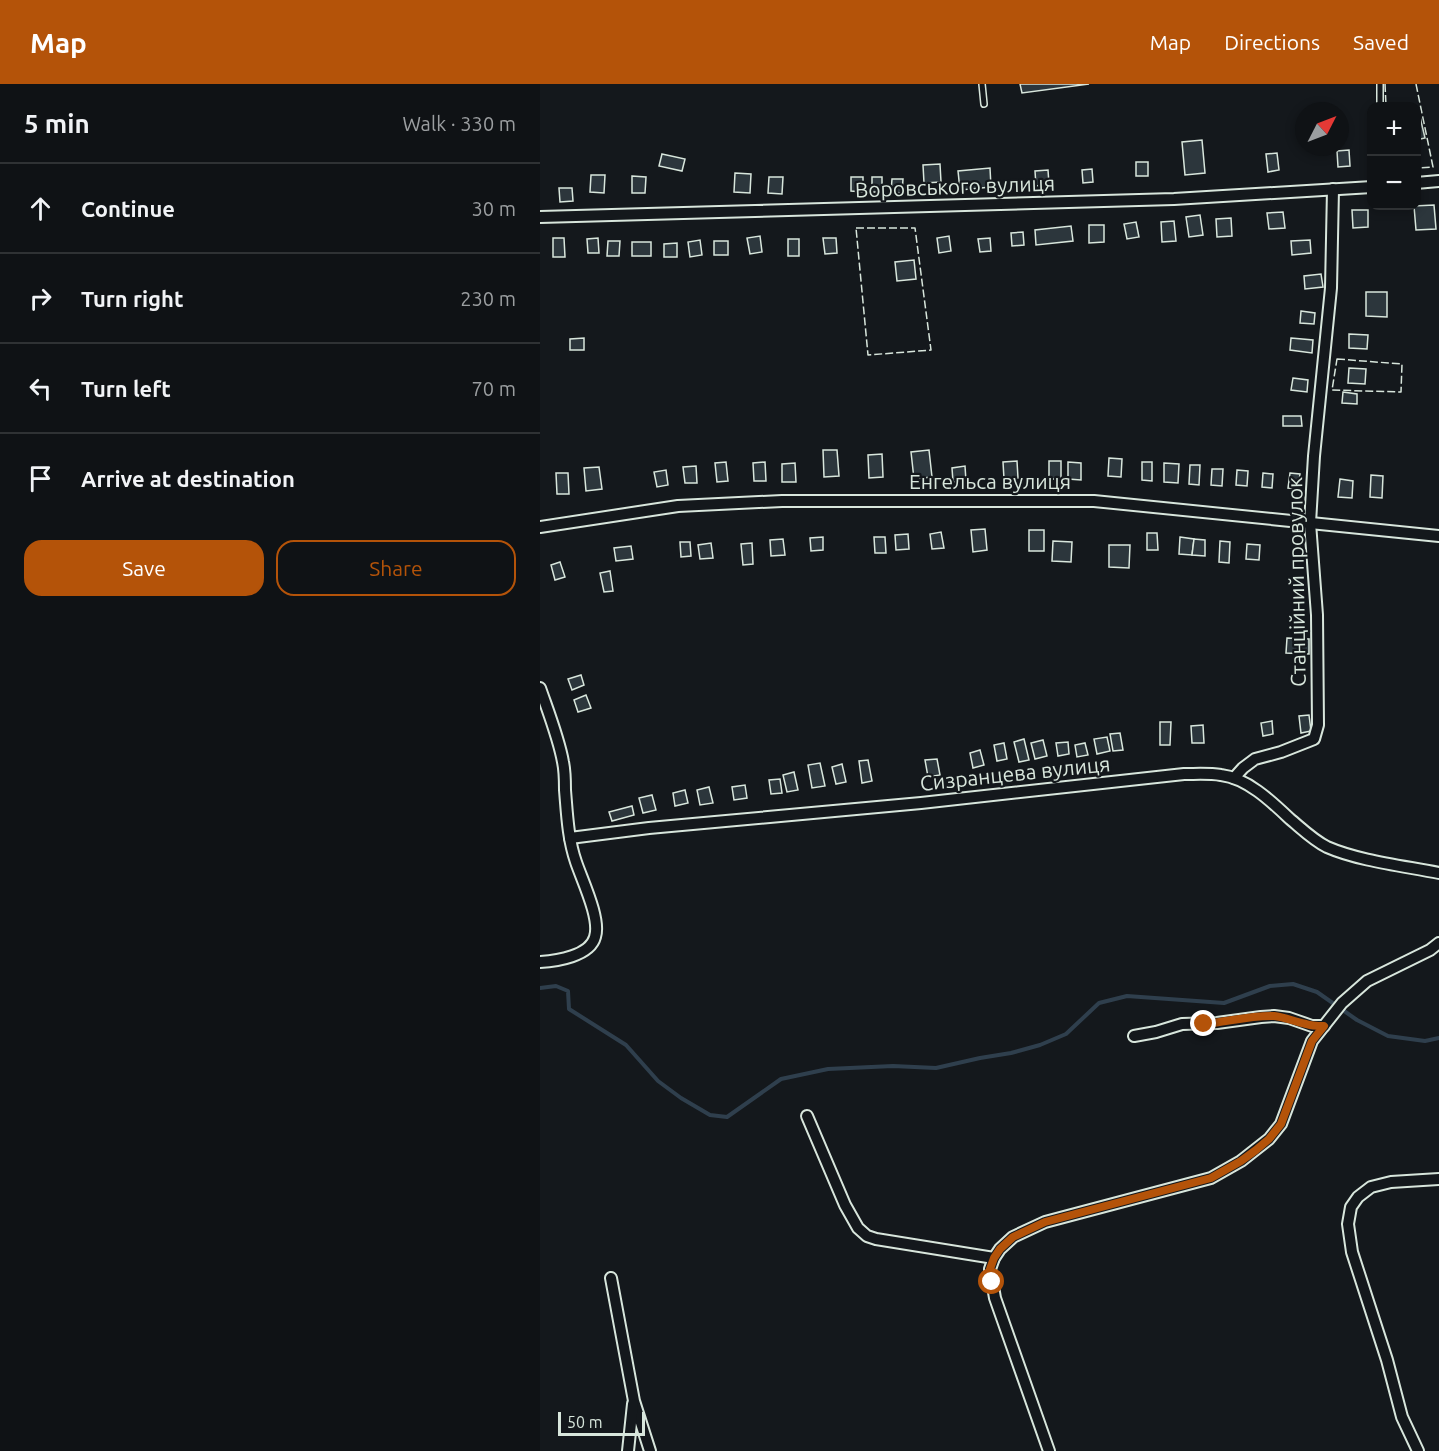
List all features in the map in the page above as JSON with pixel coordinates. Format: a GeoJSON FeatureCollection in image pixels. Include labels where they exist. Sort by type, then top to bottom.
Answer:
{"type":"FeatureCollection","features":[{"type":"Feature","properties":{"kind":"street"},"geometry":{"type":"LineString","coordinates":[[1421,183],[1439,181]]}},
{"type":"Feature","properties":{"kind":"street","name":"Воровського вулиця"},"geometry":{"type":"LineString","coordinates":[[540,217],[1174,200],[1367,187]]}},
{"type":"Feature","properties":{"kind":"street","name":"Станційний провулок"},"geometry":{"type":"LineString","coordinates":[[1234,778],[1255,759],[1314,739],[1318,725],[1317,615],[1310,523],[1314,456],[1331,288],[1333,189]]}},
{"type":"Feature","properties":{"kind":"street","name":"Енгельса вулиця"},"geometry":{"type":"LineString","coordinates":[[540,527],[678,506],[782,501],[1094,501],[1439,536]]}},
{"type":"Feature","properties":{"kind":"street"},"geometry":{"type":"LineString","coordinates":[[540,688],[564,763],[570,838],[597,926],[596,937],[591,946],[570,957],[540,962]]}},
{"type":"Feature","properties":{"kind":"street","name":"Сизранцева вулиця"},"geometry":{"type":"LineString","coordinates":[[570,838],[1184,774],[1221,775],[1248,785],[1324,846],[1347,855],[1439,873]]}},
{"type":"Feature","properties":{"kind":"street"},"geometry":{"type":"LineString","coordinates":[[1049,1451],[995,1298],[990,1269],[1000,1249],[1013,1237],[1045,1222],[1211,1178],[1241,1161],[1269,1139],[1281,1124],[1312,1041],[1342,1003],[1367,981],[1430,950],[1439,943]]}},
{"type":"Feature","properties":{"kind":"street"},"geometry":{"type":"LineString","coordinates":[[1134,1036],[1182,1024],[1210,1024],[1274,1016],[1312,1026],[1324,1026]]}},
{"type":"Feature","properties":{"kind":"street"},"geometry":{"type":"LineString","coordinates":[[807,1116],[845,1205],[858,1228],[867,1236],[994,1258]]}},
{"type":"Feature","properties":{"kind":"street"},"geometry":{"type":"LineString","coordinates":[[1418,1451],[1402,1417],[1387,1360],[1352,1252],[1348,1224],[1351,1207],[1358,1197],[1371,1187],[1391,1182],[1439,1179]]}},
{"type":"Feature","properties":{"kind":"street"},"geometry":{"type":"LineString","coordinates":[[611,1278],[634,1401],[650,1451]]}},
{"type":"Feature","properties":{"kind":"street"},"geometry":{"type":"LineString","coordinates":[[628,1451],[634,1401]]}},
{"type":"Feature","properties":{"kind":"lane"},"geometry":{"type":"LineString","coordinates":[[982,84],[984,104]]}},
{"type":"Feature","properties":{"kind":"lane"},"geometry":{"type":"LineString","coordinates":[[1380,84],[1380,102]]}},
{"type":"Feature","properties":{"kind":"building"},"geometry":{"type":"Polygon","coordinates":[[[1020,84],[1089,84],[1022,93],[1020,84]]]}},
{"type":"Feature","properties":{"kind":"building"},"geometry":{"type":"Polygon","coordinates":[[[1421,121],[1425,138],[1421,139],[1421,121]]]}},
{"type":"Feature","properties":{"kind":"building"},"geometry":{"type":"Polygon","coordinates":[[[1202,140],[1205,173],[1185,175],[1182,142],[1202,140]]]}},
{"type":"Feature","properties":{"kind":"building"},"geometry":{"type":"Polygon","coordinates":[[[1349,150],[1350,166],[1338,167],[1337,156],[1349,156],[1349,150]]]}},
{"type":"Feature","properties":{"kind":"building"},"geometry":{"type":"Polygon","coordinates":[[[1277,153],[1279,170],[1268,172],[1266,154],[1277,153]]]}},
{"type":"Feature","properties":{"kind":"building"},"geometry":{"type":"Polygon","coordinates":[[[662,154],[685,159],[682,171],[659,166],[662,154]]]}},
{"type":"Feature","properties":{"kind":"building"},"geometry":{"type":"Polygon","coordinates":[[[1136,162],[1148,162],[1148,176],[1136,176],[1136,162]]]}},
{"type":"Feature","properties":{"kind":"building"},"geometry":{"type":"Polygon","coordinates":[[[940,164],[941,182],[924,183],[923,165],[940,164]]]}},
{"type":"Feature","properties":{"kind":"building"},"geometry":{"type":"Polygon","coordinates":[[[990,168],[991,187],[960,190],[958,171],[990,168]]]}},
{"type":"Feature","properties":{"kind":"building"},"geometry":{"type":"Polygon","coordinates":[[[1092,169],[1093,182],[1083,183],[1082,170],[1092,169]]]}},
{"type":"Feature","properties":{"kind":"building"},"geometry":{"type":"Polygon","coordinates":[[[1048,170],[1049,184],[1036,186],[1035,171],[1048,170]]]}},
{"type":"Feature","properties":{"kind":"building"},"geometry":{"type":"Polygon","coordinates":[[[735,173],[751,174],[750,193],[734,192],[735,173]]]}},
{"type":"Feature","properties":{"kind":"building"},"geometry":{"type":"Polygon","coordinates":[[[591,175],[605,175],[604,193],[590,192],[591,175]]]}},
{"type":"Feature","properties":{"kind":"building"},"geometry":{"type":"Polygon","coordinates":[[[632,176],[646,177],[645,193],[632,193],[632,176]]]}},
{"type":"Feature","properties":{"kind":"building"},"geometry":{"type":"Polygon","coordinates":[[[769,177],[783,177],[782,194],[768,193],[769,177]]]}},
{"type":"Feature","properties":{"kind":"building"},"geometry":{"type":"Polygon","coordinates":[[[851,177],[863,177],[863,192],[851,191],[851,177]]]}},
{"type":"Feature","properties":{"kind":"building"},"geometry":{"type":"Polygon","coordinates":[[[872,177],[882,177],[882,192],[872,192],[872,177]]]}},
{"type":"Feature","properties":{"kind":"building"},"geometry":{"type":"Polygon","coordinates":[[[892,179],[903,179],[902,193],[891,192],[892,179]]]}},
{"type":"Feature","properties":{"kind":"building"},"geometry":{"type":"Polygon","coordinates":[[[559,188],[572,188],[573,201],[560,202],[559,188]]]}},
{"type":"Feature","properties":{"kind":"building"},"geometry":{"type":"Polygon","coordinates":[[[1434,205],[1436,229],[1416,230],[1414,210],[1421,210],[1421,206],[1434,205]]]}},
{"type":"Feature","properties":{"kind":"building"},"geometry":{"type":"Polygon","coordinates":[[[1352,210],[1368,210],[1368,227],[1353,228],[1352,210]]]}},
{"type":"Feature","properties":{"kind":"building"},"geometry":{"type":"Polygon","coordinates":[[[1283,212],[1285,228],[1269,229],[1267,213],[1283,212]]]}},
{"type":"Feature","properties":{"kind":"building"},"geometry":{"type":"Polygon","coordinates":[[[1200,215],[1203,235],[1189,237],[1186,217],[1200,215]]]}},
{"type":"Feature","properties":{"kind":"building"},"geometry":{"type":"Polygon","coordinates":[[[1231,218],[1232,236],[1217,237],[1216,219],[1231,218]]]}},
{"type":"Feature","properties":{"kind":"building"},"geometry":{"type":"Polygon","coordinates":[[[1174,221],[1176,241],[1162,242],[1161,222],[1174,221]]]}},
{"type":"Feature","properties":{"kind":"building"},"geometry":{"type":"Polygon","coordinates":[[[1136,222],[1139,237],[1127,239],[1124,224],[1136,222]]]}},
{"type":"Feature","properties":{"kind":"building"},"geometry":{"type":"Polygon","coordinates":[[[1089,225],[1104,225],[1104,242],[1089,243],[1089,225]]]}},
{"type":"Feature","properties":{"kind":"building"},"geometry":{"type":"Polygon","coordinates":[[[1071,226],[1073,241],[1036,245],[1035,230],[1071,226]]]}},
{"type":"Feature","properties":{"kind":"building"},"geometry":{"type":"Polygon","coordinates":[[[1023,232],[1024,245],[1012,246],[1011,233],[1023,232]]]}},
{"type":"Feature","properties":{"kind":"building"},"geometry":{"type":"Polygon","coordinates":[[[760,236],[762,252],[750,254],[747,238],[760,236]]]}},
{"type":"Feature","properties":{"kind":"building"},"geometry":{"type":"Polygon","coordinates":[[[949,236],[951,251],[939,253],[937,238],[949,236]]]}},
{"type":"Feature","properties":{"kind":"building"},"geometry":{"type":"Polygon","coordinates":[[[553,238],[564,238],[565,257],[553,257],[553,238]]]}},
{"type":"Feature","properties":{"kind":"building"},"geometry":{"type":"Polygon","coordinates":[[[598,238],[599,253],[588,253],[587,239],[598,238]]]}},
{"type":"Feature","properties":{"kind":"building"},"geometry":{"type":"Polygon","coordinates":[[[823,238],[836,238],[837,253],[825,254],[823,238]]]}},
{"type":"Feature","properties":{"kind":"building"},"geometry":{"type":"Polygon","coordinates":[[[990,238],[991,251],[980,252],[978,239],[990,238]]]}},
{"type":"Feature","properties":{"kind":"building"},"geometry":{"type":"Polygon","coordinates":[[[788,239],[799,239],[799,256],[788,256],[788,239]]]}},
{"type":"Feature","properties":{"kind":"building"},"geometry":{"type":"Polygon","coordinates":[[[700,240],[702,255],[690,257],[688,242],[700,240]]]}},
{"type":"Feature","properties":{"kind":"building"},"geometry":{"type":"Polygon","coordinates":[[[1310,240],[1311,253],[1292,255],[1291,241],[1310,240]]]}},
{"type":"Feature","properties":{"kind":"building"},"geometry":{"type":"Polygon","coordinates":[[[608,241],[620,241],[619,256],[607,256],[608,241]]]}},
{"type":"Feature","properties":{"kind":"building"},"geometry":{"type":"Polygon","coordinates":[[[714,241],[728,241],[728,255],[714,255],[714,241]]]}},
{"type":"Feature","properties":{"kind":"building"},"geometry":{"type":"Polygon","coordinates":[[[632,242],[651,242],[651,256],[632,256],[632,242]]]}},
{"type":"Feature","properties":{"kind":"building"},"geometry":{"type":"Polygon","coordinates":[[[677,243],[677,257],[664,257],[664,244],[677,243]]]}},
{"type":"Feature","properties":{"kind":"building"},"geometry":{"type":"Polygon","coordinates":[[[914,260],[916,279],[897,281],[895,262],[914,260]]]}},
{"type":"Feature","properties":{"kind":"building"},"geometry":{"type":"Polygon","coordinates":[[[1321,274],[1323,287],[1305,289],[1304,276],[1321,274]]]}},
{"type":"Feature","properties":{"kind":"building"},"geometry":{"type":"Polygon","coordinates":[[[1366,292],[1387,292],[1387,317],[1366,316],[1366,292]]]}},
{"type":"Feature","properties":{"kind":"building"},"geometry":{"type":"Polygon","coordinates":[[[1301,311],[1315,313],[1314,324],[1300,323],[1301,311]]]}},
{"type":"Feature","properties":{"kind":"building"},"geometry":{"type":"Polygon","coordinates":[[[1349,334],[1368,335],[1367,349],[1349,348],[1349,334]]]}},
{"type":"Feature","properties":{"kind":"building"},"geometry":{"type":"Polygon","coordinates":[[[584,338],[584,350],[570,350],[570,339],[584,338]]]}},
{"type":"Feature","properties":{"kind":"building"},"geometry":{"type":"Polygon","coordinates":[[[1291,338],[1313,340],[1312,353],[1290,350],[1291,338]]]}},
{"type":"Feature","properties":{"kind":"building"},"geometry":{"type":"Polygon","coordinates":[[[1349,368],[1366,369],[1365,384],[1348,383],[1349,368]]]}},
{"type":"Feature","properties":{"kind":"building"},"geometry":{"type":"Polygon","coordinates":[[[1293,378],[1308,380],[1307,392],[1291,390],[1293,378]]]}},
{"type":"Feature","properties":{"kind":"building"},"geometry":{"type":"Polygon","coordinates":[[[1343,392],[1357,394],[1357,404],[1342,403],[1343,392]]]}},
{"type":"Feature","properties":{"kind":"building"},"geometry":{"type":"Polygon","coordinates":[[[1283,416],[1301,416],[1302,426],[1283,426],[1283,416]]]}},
{"type":"Feature","properties":{"kind":"building"},"geometry":{"type":"Polygon","coordinates":[[[823,450],[837,450],[839,476],[824,477],[823,450]]]}},
{"type":"Feature","properties":{"kind":"building"},"geometry":{"type":"Polygon","coordinates":[[[929,450],[932,477],[914,479],[911,452],[929,450]]]}},
{"type":"Feature","properties":{"kind":"building"},"geometry":{"type":"Polygon","coordinates":[[[882,454],[883,477],[869,478],[868,455],[882,454]]]}},
{"type":"Feature","properties":{"kind":"building"},"geometry":{"type":"Polygon","coordinates":[[[1109,458],[1122,459],[1121,477],[1108,476],[1109,458]]]}},
{"type":"Feature","properties":{"kind":"building"},"geometry":{"type":"Polygon","coordinates":[[[1017,461],[1018,478],[1004,479],[1003,462],[1017,461]]]}},
{"type":"Feature","properties":{"kind":"building"},"geometry":{"type":"Polygon","coordinates":[[[1049,461],[1061,461],[1061,479],[1049,479],[1049,461]]]}},
{"type":"Feature","properties":{"kind":"building"},"geometry":{"type":"Polygon","coordinates":[[[726,462],[728,481],[717,482],[715,463],[726,462]]]}},
{"type":"Feature","properties":{"kind":"building"},"geometry":{"type":"Polygon","coordinates":[[[765,462],[766,481],[754,481],[753,463],[765,462]]]}},
{"type":"Feature","properties":{"kind":"building"},"geometry":{"type":"Polygon","coordinates":[[[1068,462],[1081,463],[1081,480],[1068,479],[1068,462]]]}},
{"type":"Feature","properties":{"kind":"building"},"geometry":{"type":"Polygon","coordinates":[[[1142,462],[1152,462],[1152,481],[1142,480],[1142,462]]]}},
{"type":"Feature","properties":{"kind":"building"},"geometry":{"type":"Polygon","coordinates":[[[795,463],[796,482],[782,482],[782,464],[795,463]]]}},
{"type":"Feature","properties":{"kind":"building"},"geometry":{"type":"Polygon","coordinates":[[[1164,463],[1179,464],[1178,483],[1164,482],[1164,463]]]}},
{"type":"Feature","properties":{"kind":"building"},"geometry":{"type":"Polygon","coordinates":[[[1190,465],[1200,465],[1199,485],[1189,484],[1190,465]]]}},
{"type":"Feature","properties":{"kind":"building"},"geometry":{"type":"Polygon","coordinates":[[[696,466],[697,483],[685,483],[683,467],[696,466]]]}},
{"type":"Feature","properties":{"kind":"building"},"geometry":{"type":"Polygon","coordinates":[[[965,466],[966,481],[953,482],[952,468],[965,466]]]}},
{"type":"Feature","properties":{"kind":"building"},"geometry":{"type":"Polygon","coordinates":[[[599,467],[602,489],[586,491],[584,468],[599,467]]]}},
{"type":"Feature","properties":{"kind":"building"},"geometry":{"type":"Polygon","coordinates":[[[1212,469],[1223,469],[1222,486],[1211,485],[1212,469]]]}},
{"type":"Feature","properties":{"kind":"building"},"geometry":{"type":"Polygon","coordinates":[[[666,470],[668,485],[657,487],[654,472],[666,470]]]}},
{"type":"Feature","properties":{"kind":"building"},"geometry":{"type":"Polygon","coordinates":[[[1237,470],[1248,471],[1247,486],[1236,485],[1237,470]]]}},
{"type":"Feature","properties":{"kind":"building"},"geometry":{"type":"Polygon","coordinates":[[[556,473],[568,473],[569,494],[557,494],[556,473]]]}},
{"type":"Feature","properties":{"kind":"building"},"geometry":{"type":"Polygon","coordinates":[[[1263,473],[1273,474],[1272,488],[1262,487],[1263,473]]]}},
{"type":"Feature","properties":{"kind":"building"},"geometry":{"type":"Polygon","coordinates":[[[1290,473],[1300,474],[1298,489],[1288,488],[1290,473]]]}},
{"type":"Feature","properties":{"kind":"building"},"geometry":{"type":"Polygon","coordinates":[[[1371,475],[1383,476],[1382,498],[1370,497],[1371,475]]]}},
{"type":"Feature","properties":{"kind":"building"},"geometry":{"type":"Polygon","coordinates":[[[1340,479],[1353,481],[1352,498],[1338,497],[1340,479]]]}},
{"type":"Feature","properties":{"kind":"building"},"geometry":{"type":"Polygon","coordinates":[[[985,529],[987,550],[973,552],[971,530],[985,529]]]}},
{"type":"Feature","properties":{"kind":"building"},"geometry":{"type":"Polygon","coordinates":[[[1029,530],[1044,530],[1044,551],[1029,551],[1029,530]]]}},
{"type":"Feature","properties":{"kind":"building"},"geometry":{"type":"Polygon","coordinates":[[[941,532],[944,548],[932,549],[930,534],[941,532]]]}},
{"type":"Feature","properties":{"kind":"building"},"geometry":{"type":"Polygon","coordinates":[[[1147,533],[1157,533],[1158,550],[1147,550],[1147,533]]]}},
{"type":"Feature","properties":{"kind":"building"},"geometry":{"type":"Polygon","coordinates":[[[908,534],[909,549],[896,550],[895,535],[908,534]]]}},
{"type":"Feature","properties":{"kind":"building"},"geometry":{"type":"Polygon","coordinates":[[[823,537],[823,550],[811,551],[810,538],[823,537]]]}},
{"type":"Feature","properties":{"kind":"building"},"geometry":{"type":"Polygon","coordinates":[[[874,537],[885,537],[886,553],[875,553],[874,537]]]}},
{"type":"Feature","properties":{"kind":"building"},"geometry":{"type":"Polygon","coordinates":[[[1180,537],[1194,539],[1192,555],[1179,554],[1180,537]]]}},
{"type":"Feature","properties":{"kind":"building"},"geometry":{"type":"Polygon","coordinates":[[[783,539],[785,555],[771,556],[770,540],[783,539]]]}},
{"type":"Feature","properties":{"kind":"building"},"geometry":{"type":"Polygon","coordinates":[[[1194,539],[1205,540],[1205,556],[1192,555],[1194,539]]]}},
{"type":"Feature","properties":{"kind":"building"},"geometry":{"type":"Polygon","coordinates":[[[1053,541],[1072,542],[1071,562],[1052,561],[1053,541]]]}},
{"type":"Feature","properties":{"kind":"building"},"geometry":{"type":"Polygon","coordinates":[[[1220,541],[1230,542],[1229,563],[1219,562],[1220,541]]]}},
{"type":"Feature","properties":{"kind":"building"},"geometry":{"type":"Polygon","coordinates":[[[680,542],[690,542],[691,556],[681,557],[680,542]]]}},
{"type":"Feature","properties":{"kind":"building"},"geometry":{"type":"Polygon","coordinates":[[[711,543],[713,558],[700,559],[698,545],[711,543]]]}},
{"type":"Feature","properties":{"kind":"building"},"geometry":{"type":"Polygon","coordinates":[[[752,543],[753,564],[743,565],[741,544],[752,543]]]}},
{"type":"Feature","properties":{"kind":"building"},"geometry":{"type":"Polygon","coordinates":[[[1247,544],[1260,545],[1259,560],[1246,559],[1247,544]]]}},
{"type":"Feature","properties":{"kind":"building"},"geometry":{"type":"Polygon","coordinates":[[[1109,545],[1130,545],[1129,568],[1109,567],[1109,545]]]}},
{"type":"Feature","properties":{"kind":"building"},"geometry":{"type":"Polygon","coordinates":[[[631,546],[633,559],[616,561],[614,548],[631,546]]]}},
{"type":"Feature","properties":{"kind":"building"},"geometry":{"type":"Polygon","coordinates":[[[560,562],[565,577],[555,580],[551,565],[560,562]]]}},
{"type":"Feature","properties":{"kind":"building"},"geometry":{"type":"Polygon","coordinates":[[[610,571],[613,591],[604,592],[600,573],[610,571]]]}},
{"type":"Feature","properties":{"kind":"building"},"geometry":{"type":"Polygon","coordinates":[[[1287,638],[1309,639],[1309,654],[1286,653],[1287,638]]]}},
{"type":"Feature","properties":{"kind":"building"},"geometry":{"type":"Polygon","coordinates":[[[581,675],[584,685],[572,690],[568,679],[581,675]]]}},
{"type":"Feature","properties":{"kind":"building"},"geometry":{"type":"Polygon","coordinates":[[[586,695],[591,708],[578,712],[574,700],[586,695]]]}},
{"type":"Feature","properties":{"kind":"building"},"geometry":{"type":"Polygon","coordinates":[[[1309,715],[1311,731],[1301,733],[1299,716],[1309,715]]]}},
{"type":"Feature","properties":{"kind":"building"},"geometry":{"type":"Polygon","coordinates":[[[1272,721],[1273,734],[1263,736],[1261,723],[1272,721]]]}},
{"type":"Feature","properties":{"kind":"building"},"geometry":{"type":"Polygon","coordinates":[[[1160,722],[1171,722],[1170,745],[1160,745],[1160,722]]]}},
{"type":"Feature","properties":{"kind":"building"},"geometry":{"type":"Polygon","coordinates":[[[1203,725],[1204,743],[1192,743],[1191,726],[1203,725]]]}},
{"type":"Feature","properties":{"kind":"building"},"geometry":{"type":"Polygon","coordinates":[[[1120,733],[1123,750],[1113,751],[1110,734],[1120,733]]]}},
{"type":"Feature","properties":{"kind":"building"},"geometry":{"type":"Polygon","coordinates":[[[1107,737],[1110,751],[1097,754],[1094,739],[1107,737]]]}},
{"type":"Feature","properties":{"kind":"building"},"geometry":{"type":"Polygon","coordinates":[[[1024,739],[1029,760],[1019,762],[1014,742],[1024,739]]]}},
{"type":"Feature","properties":{"kind":"building"},"geometry":{"type":"Polygon","coordinates":[[[1043,740],[1047,756],[1035,759],[1031,743],[1043,740]]]}},
{"type":"Feature","properties":{"kind":"building"},"geometry":{"type":"Polygon","coordinates":[[[1068,742],[1069,754],[1058,756],[1056,743],[1068,742]]]}},
{"type":"Feature","properties":{"kind":"building"},"geometry":{"type":"Polygon","coordinates":[[[1004,743],[1007,759],[997,761],[994,745],[1004,743]]]}},
{"type":"Feature","properties":{"kind":"building"},"geometry":{"type":"Polygon","coordinates":[[[1085,743],[1088,755],[1077,757],[1075,745],[1085,743]]]}},
{"type":"Feature","properties":{"kind":"building"},"geometry":{"type":"Polygon","coordinates":[[[980,750],[984,765],[973,768],[970,753],[980,750]]]}},
{"type":"Feature","properties":{"kind":"building"},"geometry":{"type":"Polygon","coordinates":[[[937,759],[940,775],[928,777],[925,760],[937,759]]]}},
{"type":"Feature","properties":{"kind":"building"},"geometry":{"type":"Polygon","coordinates":[[[868,760],[872,781],[862,783],[859,761],[868,760]]]}},
{"type":"Feature","properties":{"kind":"building"},"geometry":{"type":"Polygon","coordinates":[[[820,763],[825,786],[812,788],[808,765],[820,763]]]}},
{"type":"Feature","properties":{"kind":"building"},"geometry":{"type":"Polygon","coordinates":[[[842,764],[846,782],[836,784],[832,767],[842,764]]]}},
{"type":"Feature","properties":{"kind":"building"},"geometry":{"type":"Polygon","coordinates":[[[794,772],[798,790],[787,792],[783,775],[794,772]]]}},
{"type":"Feature","properties":{"kind":"building"},"geometry":{"type":"Polygon","coordinates":[[[780,779],[782,793],[771,794],[769,780],[780,779]]]}},
{"type":"Feature","properties":{"kind":"building"},"geometry":{"type":"Polygon","coordinates":[[[745,785],[747,798],[734,800],[732,787],[745,785]]]}},
{"type":"Feature","properties":{"kind":"building"},"geometry":{"type":"Polygon","coordinates":[[[709,787],[713,803],[700,805],[697,790],[709,787]]]}},
{"type":"Feature","properties":{"kind":"building"},"geometry":{"type":"Polygon","coordinates":[[[685,790],[688,803],[675,806],[673,793],[685,790]]]}},
{"type":"Feature","properties":{"kind":"building"},"geometry":{"type":"Polygon","coordinates":[[[652,795],[656,810],[643,813],[639,798],[652,795]]]}},
{"type":"Feature","properties":{"kind":"building"},"geometry":{"type":"Polygon","coordinates":[[[632,806],[634,815],[612,821],[609,812],[632,806]]]}},
{"type":"Feature","properties":{"kind":"waterway"},"geometry":{"type":"LineString","coordinates":[[540,988],[556,986],[568,991],[569,1009],[626,1045],[658,1081],[710,1115],[727,1117],[781,1079],[828,1069],[893,1066],[936,1068],[1040,1045],[1066,1034],[1099,1003],[1127,996],[1224,1003],[1270,986],[1293,984],[1317,992],[1357,1020],[1388,1036],[1425,1041],[1439,1038]]}},
{"type":"Feature","properties":{"kind":"fence"},"geometry":{"type":"LineString","coordinates":[[1385,84],[1386,102]]}},
{"type":"Feature","properties":{"kind":"fence"},"geometry":{"type":"LineString","coordinates":[[1416,84],[1433,167],[1421,168]]}},
{"type":"Feature","properties":{"kind":"fence"},"geometry":{"type":"LineString","coordinates":[[856,228],[915,228],[931,350],[868,355],[856,228]]}},
{"type":"Feature","properties":{"kind":"fence"},"geometry":{"type":"LineString","coordinates":[[1337,359],[1402,364],[1401,392],[1332,390],[1337,359]]}},
{"type":"Feature","properties":{"kind":"route"},"geometry":{"type":"LineString","coordinates":[[992,1282],[990,1269],[994,1258],[1013,1237],[1045,1222],[1211,1178],[1241,1161],[1269,1139],[1281,1124],[1312,1041],[1324,1026],[1312,1026],[1274,1016],[1204,1024]]}}]}
